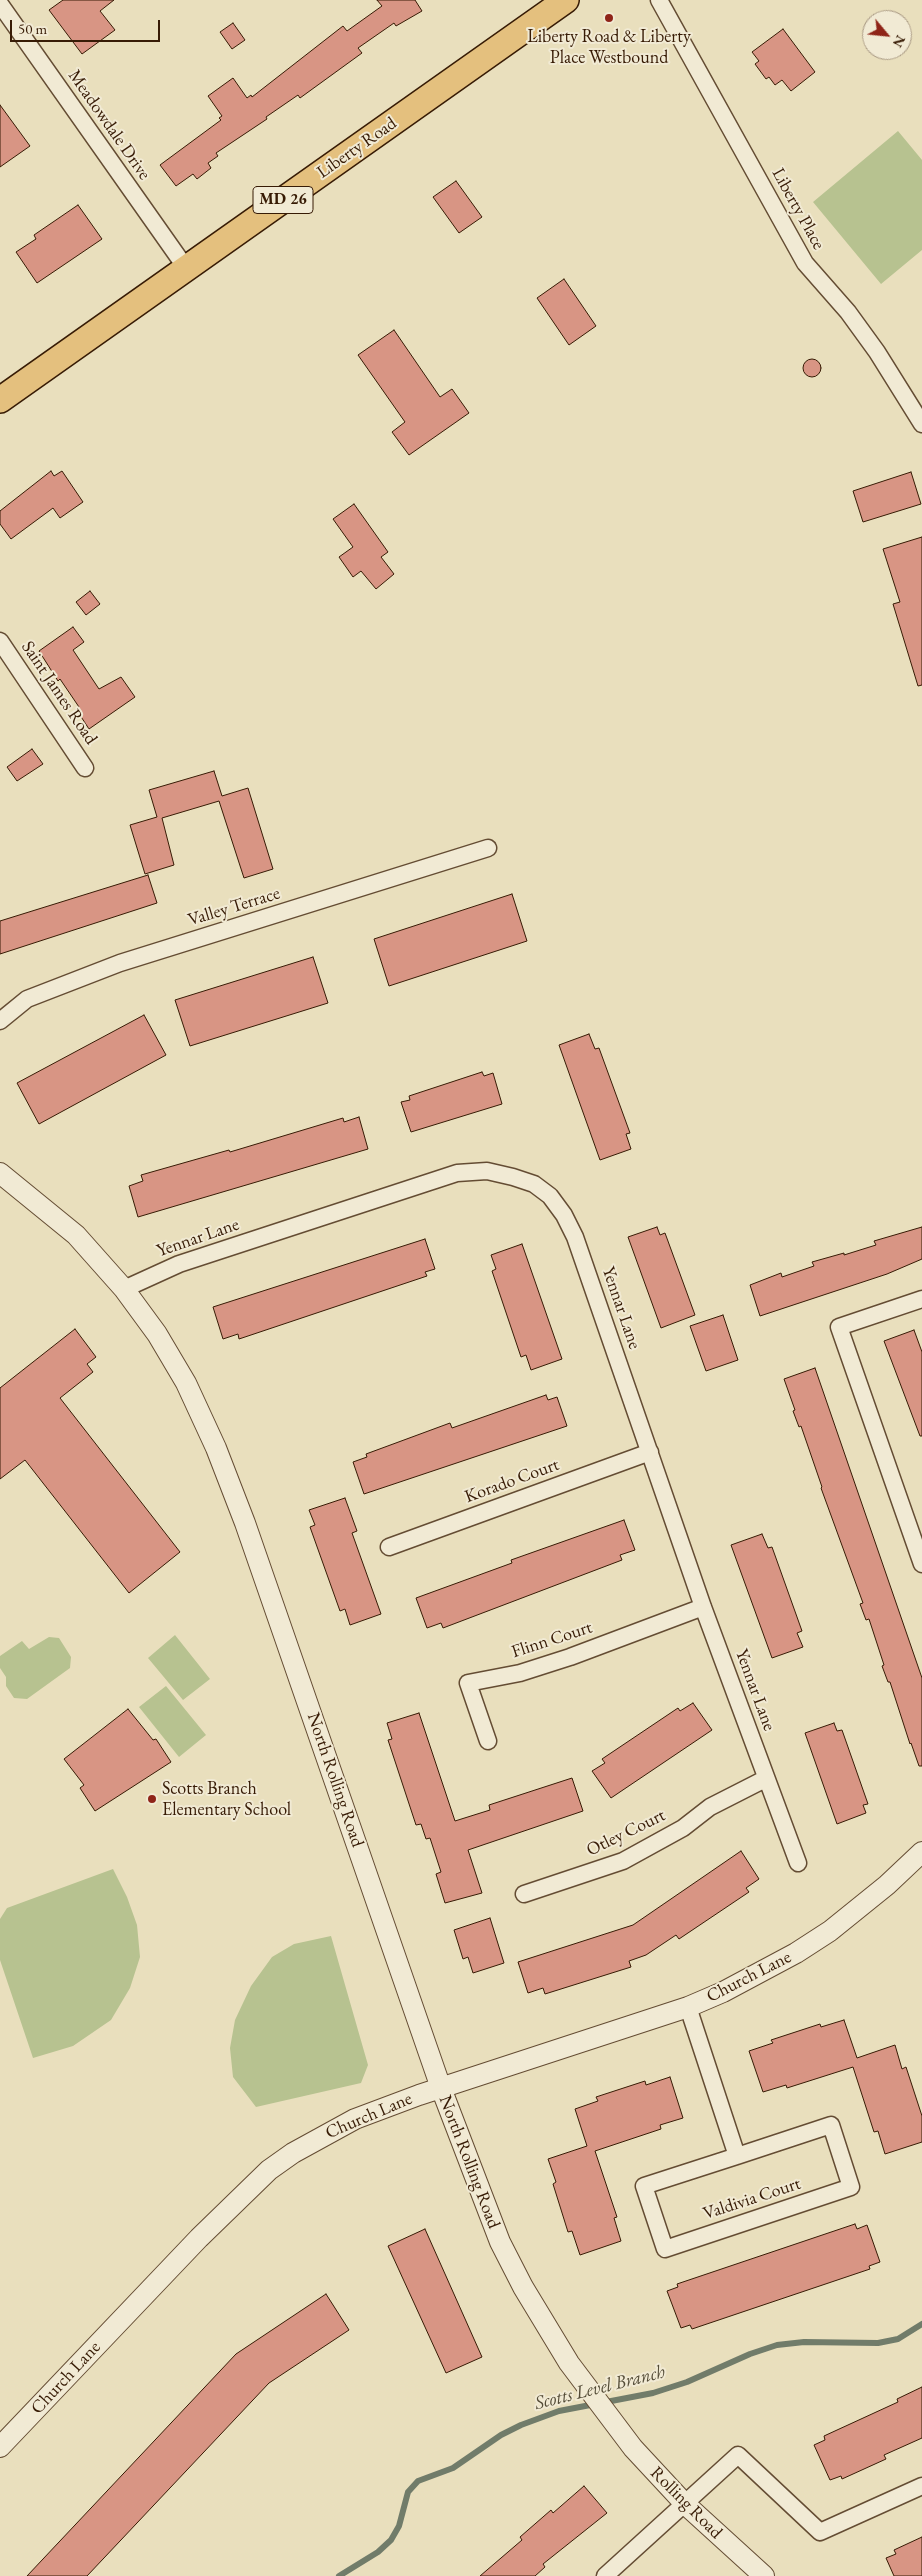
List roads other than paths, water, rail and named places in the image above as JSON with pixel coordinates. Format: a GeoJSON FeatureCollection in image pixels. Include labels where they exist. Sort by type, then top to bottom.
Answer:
{"type":"FeatureCollection","features":[{"type":"Feature","properties":{"kind":"main road","name":"Liberty Road"},"geometry":{"type":"LineString","coordinates":[[0,400],[566,0]]}},
{"type":"Feature","properties":{"kind":"street","name":"Liberty Place"},"geometry":{"type":"LineString","coordinates":[[659,0],[805,263],[848,312],[877,352],[922,424]]}},
{"type":"Feature","properties":{"kind":"street","name":"Meadowdale Drive"},"geometry":{"type":"LineString","coordinates":[[0,4],[186,268]]}},
{"type":"Feature","properties":{"kind":"street","name":"Saint James Road"},"geometry":{"type":"LineString","coordinates":[[0,641],[85,768]]}},
{"type":"Feature","properties":{"kind":"street","name":"Valley Terrace"},"geometry":{"type":"LineString","coordinates":[[0,1021],[27,999],[120,963],[488,848]]}},
{"type":"Feature","properties":{"kind":"street","name":"Yennar Lane"},"geometry":{"type":"LineString","coordinates":[[124,1289],[179,1264],[457,1173],[486,1171],[514,1177],[534,1184],[550,1196],[564,1215],[575,1237],[703,1606],[798,1863]]}},
{"type":"Feature","properties":{"kind":"street","name":"North Rolling Road"},"geometry":{"type":"LineString","coordinates":[[0,1173],[76,1235],[124,1289],[157,1334],[186,1383],[216,1448],[245,1524],[441,2088],[500,2242],[547,2330],[614,2425]]}},
{"type":"Feature","properties":{"kind":"street"},"geometry":{"type":"LineString","coordinates":[[922,1299],[839,1327],[922,1564]]}},
{"type":"Feature","properties":{"kind":"street","name":"Korado Court"},"geometry":{"type":"LineString","coordinates":[[388,1547],[650,1452]]}},
{"type":"Feature","properties":{"kind":"street","name":"Flinn Court"},"geometry":{"type":"LineString","coordinates":[[488,1742],[468,1683],[520,1673],[570,1657],[703,1606]]}},
{"type":"Feature","properties":{"kind":"street","name":"Otley Court"},"geometry":{"type":"LineString","coordinates":[[524,1894],[623,1860],[662,1841],[710,1807],[766,1779]]}},
{"type":"Feature","properties":{"kind":"street","name":"Church Lane"},"geometry":{"type":"LineString","coordinates":[[0,2447],[199,2238],[269,2170],[319,2137],[355,2120],[441,2088],[688,2007],[760,1974],[803,1949],[858,1910],[922,1852]]}},
{"type":"Feature","properties":{"kind":"street"},"geometry":{"type":"LineString","coordinates":[[688,2007],[737,2156]]}},
{"type":"Feature","properties":{"kind":"street","name":"Valdivia Court"},"geometry":{"type":"LineString","coordinates":[[831,2125],[851,2187],[665,2249],[644,2186],[737,2156],[831,2125]]}},
{"type":"Feature","properties":{"kind":"street","name":"Rolling Road"},"geometry":{"type":"LineString","coordinates":[[614,2425],[685,2504],[764,2576]]}},
{"type":"Feature","properties":{"kind":"street"},"geometry":{"type":"LineString","coordinates":[[605,2576],[738,2455],[820,2532],[922,2486]]}},
{"type":"Feature","properties":{"kind":"waterway","name":"Scotts Level Branch"},"geometry":{"type":"LineString","coordinates":[[339,2576],[378,2552],[391,2540],[399,2526],[408,2492],[418,2481],[453,2468],[501,2435],[521,2425],[559,2411],[653,2393],[687,2382],[750,2354],[777,2345],[804,2342],[878,2343],[898,2339],[922,2324]]}},
{"type":"Feature","properties":{"kind":"place","name":"Liberty Road & Liberty Place Westbound"},"geometry":{"type":"Point","coordinates":[609,18]}},
{"type":"Feature","properties":{"kind":"place","name":"Scotts Branch Elementary School"},"geometry":{"type":"Point","coordinates":[152,1799]}}]}
